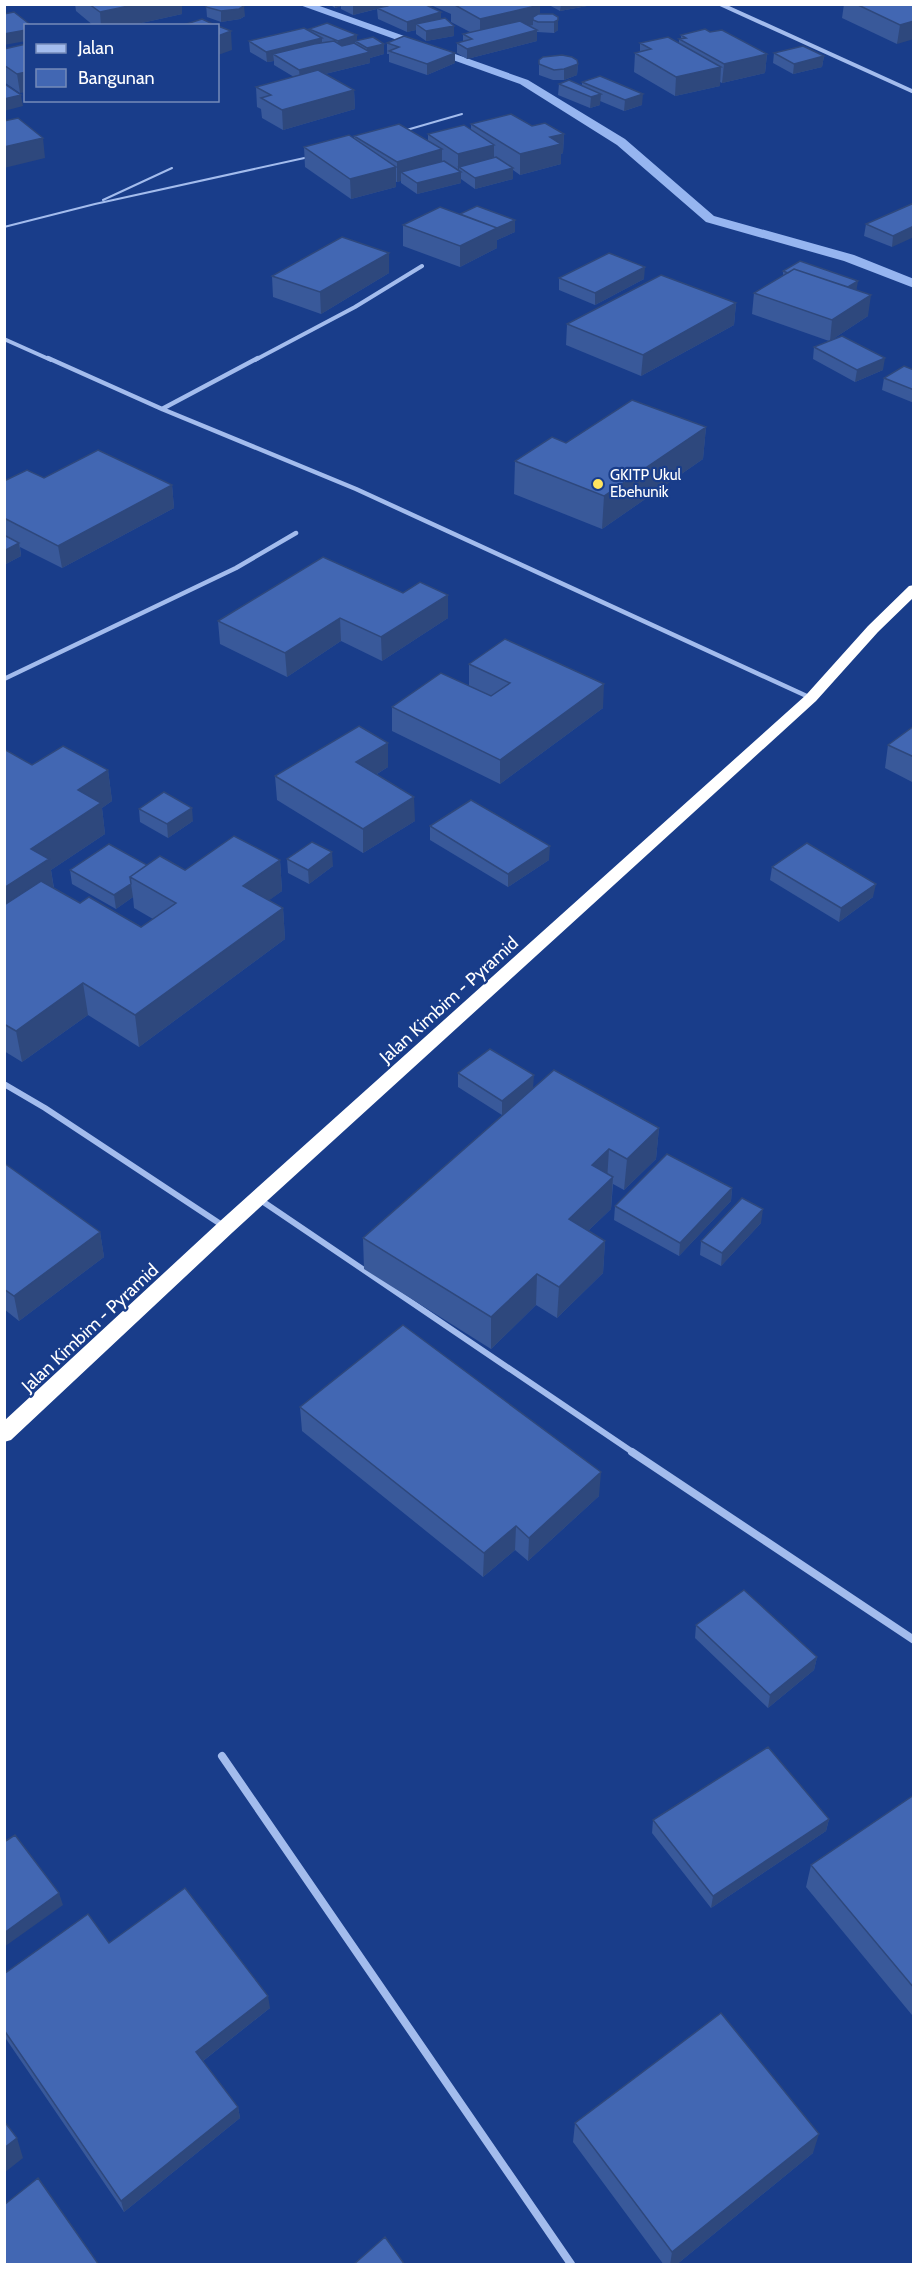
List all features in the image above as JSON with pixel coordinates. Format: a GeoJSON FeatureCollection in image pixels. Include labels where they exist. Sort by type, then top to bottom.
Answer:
{"type":"FeatureCollection","features":[{"type":"Feature","properties":{"kind":"highway","name":"Jalan Kimbim - Pyramid"},"geometry":{"type":"LineString","coordinates":[[4,1434],[226,1227],[811,699],[873,629],[914,589]]}},
{"type":"Feature","properties":{"kind":"street"},"geometry":{"type":"LineString","coordinates":[[720,4],[914,92]]}},
{"type":"Feature","properties":{"kind":"street"},"geometry":{"type":"LineString","coordinates":[[162,409],[355,307],[422,266]]}},
{"type":"Feature","properties":{"kind":"street"},"geometry":{"type":"LineString","coordinates":[[4,339],[162,409],[356,489],[811,699]]}},
{"type":"Feature","properties":{"kind":"street"},"geometry":{"type":"LineString","coordinates":[[4,679],[236,568],[296,533]]}},
{"type":"Feature","properties":{"kind":"street"},"geometry":{"type":"LineString","coordinates":[[4,1084],[54,1114],[226,1227]]}},
{"type":"Feature","properties":{"kind":"street"},"geometry":{"type":"LineString","coordinates":[[258,1199],[482,1352],[914,1640]]}},
{"type":"Feature","properties":{"kind":"street"},"geometry":{"type":"LineString","coordinates":[[222,1756],[571,2265]]}},
{"type":"Feature","properties":{"kind":"lane"},"geometry":{"type":"LineString","coordinates":[[394,133],[462,114]]}},
{"type":"Feature","properties":{"kind":"lane"},"geometry":{"type":"LineString","coordinates":[[4,227],[95,204],[314,155]]}},
{"type":"Feature","properties":{"kind":"lane"},"geometry":{"type":"LineString","coordinates":[[95,204],[172,168]]}},
{"type":"Feature","properties":{"kind":"building"},"geometry":{"type":"Polygon","coordinates":[[[89,4],[138,4],[100,12],[89,4]]]}},
{"type":"Feature","properties":{"kind":"building"},"geometry":{"type":"Polygon","coordinates":[[[206,4],[244,4],[244,6],[239,9],[221,11],[206,7],[206,4]]]}},
{"type":"Feature","properties":{"kind":"building"},"geometry":{"type":"Polygon","coordinates":[[[384,4],[424,4],[441,12],[407,22],[377,8],[387,6],[384,4]]]}},
{"type":"Feature","properties":{"kind":"building"},"geometry":{"type":"Polygon","coordinates":[[[453,4],[540,4],[540,5],[480,19],[453,4]]]}},
{"type":"Feature","properties":{"kind":"building"},"geometry":{"type":"Polygon","coordinates":[[[856,4],[914,4],[914,21],[900,25],[856,4]]]}},
{"type":"Feature","properties":{"kind":"building"},"geometry":{"type":"Polygon","coordinates":[[[14,12],[29,24],[24,24],[24,30],[4,34],[4,14],[14,12]]]}},
{"type":"Feature","properties":{"kind":"building"},"geometry":{"type":"Polygon","coordinates":[[[538,14],[553,14],[558,17],[558,20],[538,22],[533,20],[533,17],[538,14]]]}},
{"type":"Feature","properties":{"kind":"building"},"geometry":{"type":"Polygon","coordinates":[[[445,18],[454,26],[426,31],[416,24],[445,18]]]}},
{"type":"Feature","properties":{"kind":"building"},"geometry":{"type":"Polygon","coordinates":[[[202,19],[213,24],[186,24],[202,19]]]}},
{"type":"Feature","properties":{"kind":"building"},"geometry":{"type":"Polygon","coordinates":[[[520,21],[537,30],[467,49],[457,43],[472,39],[463,34],[520,21]]]}},
{"type":"Feature","properties":{"kind":"building"},"geometry":{"type":"Polygon","coordinates":[[[327,23],[357,35],[338,41],[309,29],[327,23]]]}},
{"type":"Feature","properties":{"kind":"building"},"geometry":{"type":"Polygon","coordinates":[[[219,26],[231,31],[219,36],[219,26]]]}},
{"type":"Feature","properties":{"kind":"building"},"geometry":{"type":"Polygon","coordinates":[[[304,28],[322,38],[266,52],[249,41],[304,28]]]}},
{"type":"Feature","properties":{"kind":"building"},"geometry":{"type":"Polygon","coordinates":[[[705,29],[710,32],[722,30],[767,54],[724,64],[679,39],[686,38],[681,35],[705,29]]]}},
{"type":"Feature","properties":{"kind":"building"},"geometry":{"type":"Polygon","coordinates":[[[404,36],[455,53],[427,64],[389,51],[399,47],[387,43],[404,36]]]}},
{"type":"Feature","properties":{"kind":"building"},"geometry":{"type":"Polygon","coordinates":[[[373,37],[384,44],[367,48],[355,41],[373,37]]]}},
{"type":"Feature","properties":{"kind":"building"},"geometry":{"type":"Polygon","coordinates":[[[668,37],[721,67],[676,77],[635,53],[651,49],[640,43],[668,37]]]}},
{"type":"Feature","properties":{"kind":"building"},"geometry":{"type":"Polygon","coordinates":[[[334,41],[342,46],[354,43],[370,52],[299,70],[273,54],[314,44],[334,41]]]}},
{"type":"Feature","properties":{"kind":"building"},"geometry":{"type":"Polygon","coordinates":[[[24,44],[24,72],[17,74],[4,65],[4,49],[24,44]]]}},
{"type":"Feature","properties":{"kind":"building"},"geometry":{"type":"Polygon","coordinates":[[[803,46],[824,56],[794,64],[774,53],[803,46]]]}},
{"type":"Feature","properties":{"kind":"building"},"geometry":{"type":"Polygon","coordinates":[[[562,55],[572,57],[577,60],[578,64],[554,70],[539,64],[539,60],[543,57],[562,55]]]}},
{"type":"Feature","properties":{"kind":"building"},"geometry":{"type":"Polygon","coordinates":[[[318,70],[354,90],[282,110],[261,98],[271,95],[256,87],[318,70]]]}},
{"type":"Feature","properties":{"kind":"building"},"geometry":{"type":"Polygon","coordinates":[[[600,76],[643,94],[625,100],[582,82],[600,76]]]}},
{"type":"Feature","properties":{"kind":"building"},"geometry":{"type":"Polygon","coordinates":[[[569,80],[601,94],[591,97],[559,84],[569,80]]]}},
{"type":"Feature","properties":{"kind":"building"},"geometry":{"type":"Polygon","coordinates":[[[4,85],[6,85],[21,95],[4,99],[4,85]]]}},
{"type":"Feature","properties":{"kind":"building"},"geometry":{"type":"Polygon","coordinates":[[[511,114],[532,126],[545,123],[564,134],[550,137],[561,144],[520,154],[471,124],[511,114]]]}},
{"type":"Feature","properties":{"kind":"building"},"geometry":{"type":"Polygon","coordinates":[[[18,118],[43,138],[4,147],[4,121],[18,118]]]}},
{"type":"Feature","properties":{"kind":"building"},"geometry":{"type":"Polygon","coordinates":[[[399,124],[442,149],[397,162],[354,136],[399,124]]]}},
{"type":"Feature","properties":{"kind":"building"},"geometry":{"type":"Polygon","coordinates":[[[464,125],[494,145],[458,154],[428,134],[464,125]]]}},
{"type":"Feature","properties":{"kind":"building"},"geometry":{"type":"Polygon","coordinates":[[[349,135],[396,167],[350,179],[304,147],[349,135]]]}},
{"type":"Feature","properties":{"kind":"building"},"geometry":{"type":"Polygon","coordinates":[[[496,157],[513,168],[475,178],[459,167],[496,157]]]}},
{"type":"Feature","properties":{"kind":"building"},"geometry":{"type":"Polygon","coordinates":[[[444,161],[461,172],[417,183],[401,172],[444,161]]]}},
{"type":"Feature","properties":{"kind":"building"},"geometry":{"type":"Polygon","coordinates":[[[914,203],[914,226],[893,236],[866,224],[914,203]]]}},
{"type":"Feature","properties":{"kind":"building"},"geometry":{"type":"Polygon","coordinates":[[[477,206],[515,220],[497,228],[460,214],[477,206]]]}},
{"type":"Feature","properties":{"kind":"building"},"geometry":{"type":"Polygon","coordinates":[[[440,207],[497,228],[460,246],[403,225],[440,207]]]}},
{"type":"Feature","properties":{"kind":"building"},"geometry":{"type":"Polygon","coordinates":[[[342,237],[389,253],[320,292],[272,276],[342,237]]]}},
{"type":"Feature","properties":{"kind":"building"},"geometry":{"type":"Polygon","coordinates":[[[609,253],[645,267],[595,293],[559,278],[609,253]]]}},
{"type":"Feature","properties":{"kind":"building"},"geometry":{"type":"Polygon","coordinates":[[[800,261],[858,281],[848,287],[794,269],[788,273],[783,271],[800,261]]]}},
{"type":"Feature","properties":{"kind":"building"},"geometry":{"type":"Polygon","coordinates":[[[794,269],[871,295],[832,320],[754,293],[794,269]]]}},
{"type":"Feature","properties":{"kind":"building"},"geometry":{"type":"Polygon","coordinates":[[[661,275],[736,303],[643,355],[567,324],[661,275]]]}},
{"type":"Feature","properties":{"kind":"building"},"geometry":{"type":"Polygon","coordinates":[[[842,336],[885,358],[857,370],[814,347],[842,336]]]}},
{"type":"Feature","properties":{"kind":"building"},"geometry":{"type":"Polygon","coordinates":[[[904,366],[914,370],[914,390],[884,378],[904,366]]]}},
{"type":"Feature","properties":{"kind":"building"},"geometry":{"type":"Polygon","coordinates":[[[632,400],[706,427],[604,496],[515,461],[552,437],[566,443],[632,400]]]}},
{"type":"Feature","properties":{"kind":"building"},"geometry":{"type":"Polygon","coordinates":[[[98,450],[172,485],[58,546],[4,518],[4,481],[27,470],[44,478],[98,450]]]}},
{"type":"Feature","properties":{"kind":"building"},"geometry":{"type":"Polygon","coordinates":[[[4,535],[19,543],[4,551],[4,535]]]}},
{"type":"Feature","properties":{"kind":"building"},"geometry":{"type":"Polygon","coordinates":[[[323,557],[403,593],[420,582],[448,595],[381,637],[340,618],[285,653],[218,621],[323,557]]]}},
{"type":"Feature","properties":{"kind":"building"},"geometry":{"type":"Polygon","coordinates":[[[505,639],[604,684],[500,760],[392,707],[441,673],[491,696],[510,683],[469,664],[505,639]]]}},
{"type":"Feature","properties":{"kind":"building"},"geometry":{"type":"Polygon","coordinates":[[[359,726],[388,743],[356,762],[414,797],[363,829],[275,776],[359,726]]]}},
{"type":"Feature","properties":{"kind":"building"},"geometry":{"type":"Polygon","coordinates":[[[914,726],[914,757],[888,745],[914,726]]]}},
{"type":"Feature","properties":{"kind":"building"},"geometry":{"type":"Polygon","coordinates":[[[63,746],[108,770],[78,790],[101,803],[31,849],[49,859],[4,888],[4,749],[32,765],[63,746]]]}},
{"type":"Feature","properties":{"kind":"building"},"geometry":{"type":"Polygon","coordinates":[[[164,792],[192,808],[167,824],[139,809],[164,792]]]}},
{"type":"Feature","properties":{"kind":"building"},"geometry":{"type":"Polygon","coordinates":[[[471,800],[550,846],[508,874],[430,826],[471,800]]]}},
{"type":"Feature","properties":{"kind":"building"},"geometry":{"type":"Polygon","coordinates":[[[234,836],[280,860],[243,886],[283,908],[135,1015],[83,983],[16,1031],[4,1024],[4,905],[41,881],[80,903],[89,897],[141,927],[176,903],[130,877],[160,856],[185,870],[234,836]]]}},
{"type":"Feature","properties":{"kind":"building"},"geometry":{"type":"Polygon","coordinates":[[[312,842],[332,852],[308,870],[287,859],[312,842]]]}},
{"type":"Feature","properties":{"kind":"building"},"geometry":{"type":"Polygon","coordinates":[[[807,843],[876,884],[841,908],[772,867],[807,843]]]}},
{"type":"Feature","properties":{"kind":"building"},"geometry":{"type":"Polygon","coordinates":[[[109,844],[147,865],[130,877],[131,884],[114,895],[70,870],[109,844]]]}},
{"type":"Feature","properties":{"kind":"building"},"geometry":{"type":"Polygon","coordinates":[[[490,1049],[534,1075],[502,1101],[458,1073],[490,1049]]]}},
{"type":"Feature","properties":{"kind":"building"},"geometry":{"type":"Polygon","coordinates":[[[554,1070],[659,1128],[627,1159],[609,1149],[592,1165],[613,1177],[569,1219],[605,1241],[559,1287],[537,1274],[491,1317],[363,1238],[554,1070]]]}},
{"type":"Feature","properties":{"kind":"building"},"geometry":{"type":"Polygon","coordinates":[[[667,1154],[732,1188],[680,1243],[615,1206],[667,1154]]]}},
{"type":"Feature","properties":{"kind":"building"},"geometry":{"type":"Polygon","coordinates":[[[4,1163],[100,1232],[14,1296],[4,1289],[4,1163]]]}},
{"type":"Feature","properties":{"kind":"building"},"geometry":{"type":"Polygon","coordinates":[[[742,1198],[763,1209],[722,1253],[701,1241],[742,1198]]]}},
{"type":"Feature","properties":{"kind":"building"},"geometry":{"type":"Polygon","coordinates":[[[403,1325],[601,1472],[529,1538],[516,1526],[484,1553],[300,1407],[403,1325]]]}},
{"type":"Feature","properties":{"kind":"building"},"geometry":{"type":"Polygon","coordinates":[[[744,1590],[817,1657],[770,1695],[696,1625],[744,1590]]]}},
{"type":"Feature","properties":{"kind":"building"},"geometry":{"type":"Polygon","coordinates":[[[768,1747],[829,1819],[713,1896],[653,1820],[768,1747]]]}},
{"type":"Feature","properties":{"kind":"building"},"geometry":{"type":"Polygon","coordinates":[[[914,1795],[914,1988],[811,1865],[914,1795]]]}},
{"type":"Feature","properties":{"kind":"building"},"geometry":{"type":"Polygon","coordinates":[[[15,1835],[59,1893],[4,1933],[4,1842],[15,1835]]]}},
{"type":"Feature","properties":{"kind":"building"},"geometry":{"type":"Polygon","coordinates":[[[185,1888],[268,1996],[196,2052],[238,2107],[121,2201],[4,2030],[4,1974],[88,1914],[109,1943],[185,1888]]]}},
{"type":"Feature","properties":{"kind":"building"},"geometry":{"type":"Polygon","coordinates":[[[721,2013],[819,2134],[672,2252],[575,2123],[721,2013]]]}},
{"type":"Feature","properties":{"kind":"building"},"geometry":{"type":"Polygon","coordinates":[[[4,2121],[17,2138],[4,2148],[4,2121]]]}},
{"type":"Feature","properties":{"kind":"building"},"geometry":{"type":"Polygon","coordinates":[[[38,2178],[99,2265],[4,2265],[4,2205],[38,2178]]]}},
{"type":"Feature","properties":{"kind":"building"},"geometry":{"type":"Polygon","coordinates":[[[385,2237],[405,2265],[353,2265],[385,2237]]]}},
{"type":"Feature","properties":{"kind":"waterway"},"geometry":{"type":"LineString","coordinates":[[302,4],[524,82],[621,142],[710,219],[849,258],[914,284]]}},
{"type":"Feature","properties":{"kind":"place","name":"GKITP Ukul Ebehunik"},"geometry":{"type":"Point","coordinates":[598,484]}}]}
